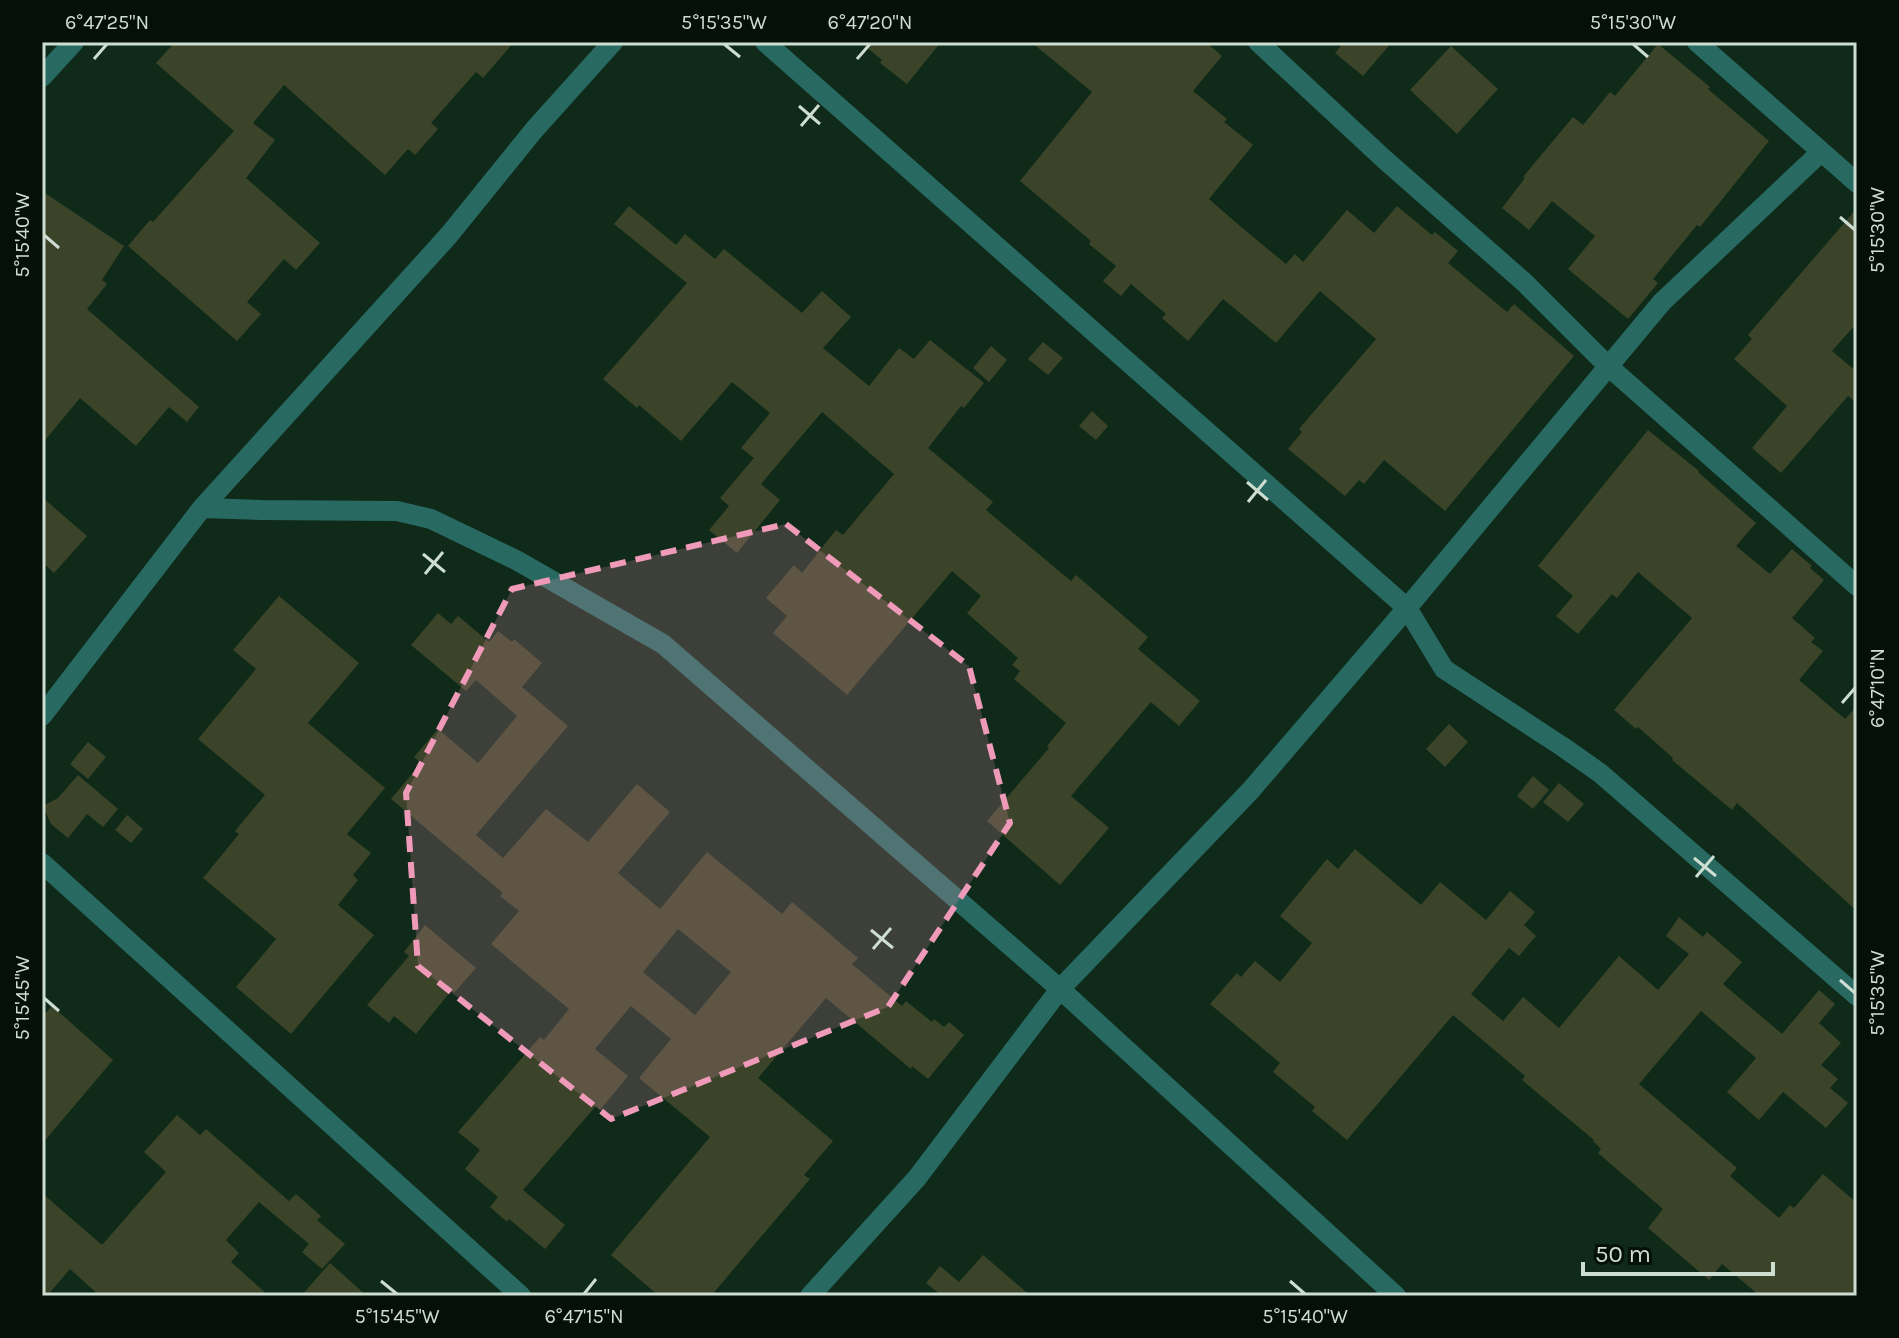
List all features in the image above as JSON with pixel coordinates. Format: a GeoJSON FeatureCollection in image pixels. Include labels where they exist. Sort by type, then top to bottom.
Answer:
{"type":"FeatureCollection","features":[{"type":"Feature","properties":{"kind":"street"},"geometry":{"type":"LineString","coordinates":[[42,77],[74,42]]}},
{"type":"Feature","properties":{"kind":"street"},"geometry":{"type":"LineString","coordinates":[[42,716],[202,508],[449,235],[534,130],[613,42]]}},
{"type":"Feature","properties":{"kind":"street"},"geometry":{"type":"LineString","coordinates":[[765,42],[1407,608],[1444,669],[1600,773],[1857,996]]}},
{"type":"Feature","properties":{"kind":"street"},"geometry":{"type":"LineString","coordinates":[[1258,42],[1384,159],[1525,283],[1608,366],[1857,586]]}},
{"type":"Feature","properties":{"kind":"street"},"geometry":{"type":"LineString","coordinates":[[1697,42],[1857,183]]}},
{"type":"Feature","properties":{"kind":"street"},"geometry":{"type":"LineString","coordinates":[[810,1296],[917,1178],[1060,989],[1251,790],[1662,302],[1820,153]]}},
{"type":"Feature","properties":{"kind":"street"},"geometry":{"type":"LineString","coordinates":[[202,508],[397,511],[431,519],[516,560],[663,644],[1060,989],[1396,1296]]}},
{"type":"Feature","properties":{"kind":"street"},"geometry":{"type":"LineString","coordinates":[[42,863],[521,1296]]}},
{"type":"Feature","properties":{"kind":"highlighted area"},"geometry":{"type":"Polygon","coordinates":[[[786,524],[969,666],[1010,823],[888,1007],[611,1119],[418,966],[406,793],[512,589],[786,524]]]}},
{"type":"Feature","properties":{"kind":"building"},"geometry":{"type":"Polygon","coordinates":[[[175,42],[514,42],[483,78],[476,72],[431,123],[438,129],[415,155],[408,149],[385,175],[284,85],[253,123],[275,140],[246,178],[320,243],[296,270],[284,259],[247,302],[261,314],[237,341],[128,246],[234,131],[156,63],[175,42]]]}},
{"type":"Feature","properties":{"kind":"building"},"geometry":{"type":"Polygon","coordinates":[[[860,42],[941,42],[907,84],[860,42]]]}},
{"type":"Feature","properties":{"kind":"building"},"geometry":{"type":"Polygon","coordinates":[[[1031,42],[1206,42],[1222,56],[1193,91],[1253,145],[1209,199],[1240,226],[1286,264],[1295,254],[1303,262],[1347,210],[1374,233],[1397,206],[1432,235],[1435,232],[1458,251],[1448,263],[1507,312],[1514,304],[1574,356],[1445,511],[1384,460],[1364,484],[1359,480],[1345,496],[1288,449],[1302,432],[1299,429],[1376,339],[1320,291],[1276,343],[1223,299],[1188,341],[1162,318],[1166,314],[1131,284],[1121,296],[1103,281],[1116,266],[1020,181],[1092,92],[1031,42]]]}},
{"type":"Feature","properties":{"kind":"building"},"geometry":{"type":"Polygon","coordinates":[[[1344,42],[1392,42],[1363,76],[1335,53],[1344,42]]]}},
{"type":"Feature","properties":{"kind":"building"},"geometry":{"type":"Polygon","coordinates":[[[1658,44],[1769,141],[1700,227],[1697,225],[1653,279],[1658,283],[1628,319],[1568,269],[1595,236],[1552,201],[1529,230],[1502,208],[1523,177],[1573,117],[1583,125],[1610,92],[1615,96],[1658,44]]]}},
{"type":"Feature","properties":{"kind":"building"},"geometry":{"type":"Polygon","coordinates":[[[1451,46],[1498,89],[1457,134],[1410,90],[1451,46]]]}},
{"type":"Feature","properties":{"kind":"building"},"geometry":{"type":"Polygon","coordinates":[[[42,191],[124,246],[102,280],[107,284],[87,309],[199,407],[187,422],[169,407],[136,446],[80,398],[42,444],[42,191]]]}},
{"type":"Feature","properties":{"kind":"building"},"geometry":{"type":"Polygon","coordinates":[[[629,206],[676,245],[685,234],[715,259],[724,249],[802,313],[822,291],[851,317],[823,348],[869,386],[899,348],[914,359],[930,340],[984,383],[964,408],[961,406],[928,448],[993,502],[986,510],[1071,581],[1076,575],[1148,637],[1138,649],[1200,701],[1179,726],[1151,702],[1071,796],[1109,828],[1060,885],[987,821],[1049,748],[1047,746],[1066,723],[1014,679],[1020,671],[1012,665],[1018,658],[967,613],[981,596],[952,571],[847,695],[773,633],[787,616],[766,598],[794,565],[802,573],[836,530],[843,535],[894,474],[822,412],[761,484],[780,500],[737,553],[709,530],[729,506],[720,498],[754,458],[741,448],[770,413],[732,382],[681,441],[603,379],[687,283],[614,224],[629,206]]]}},
{"type":"Feature","properties":{"kind":"building"},"geometry":{"type":"Polygon","coordinates":[[[1857,208],[1857,323],[1832,351],[1857,372],[1857,403],[1848,396],[1781,473],[1752,448],[1787,406],[1734,359],[1752,339],[1748,335],[1857,208]]]}},
{"type":"Feature","properties":{"kind":"building"},"geometry":{"type":"Polygon","coordinates":[[[1043,342],[1063,358],[1048,375],[1028,359],[1043,342]]]}},
{"type":"Feature","properties":{"kind":"building"},"geometry":{"type":"Polygon","coordinates":[[[991,346],[1007,360],[989,382],[973,368],[991,346]]]}},
{"type":"Feature","properties":{"kind":"building"},"geometry":{"type":"Polygon","coordinates":[[[1092,411],[1108,426],[1096,440],[1079,426],[1092,411]]]}},
{"type":"Feature","properties":{"kind":"building"},"geometry":{"type":"Polygon","coordinates":[[[1648,430],[1756,523],[1736,546],[1770,574],[1792,549],[1824,580],[1792,618],[1815,638],[1811,642],[1823,651],[1799,680],[1845,719],[1857,706],[1857,911],[1737,803],[1732,810],[1638,727],[1636,729],[1614,710],[1692,618],[1638,572],[1617,598],[1612,594],[1578,634],[1556,616],[1573,596],[1538,566],[1648,430]]]}},
{"type":"Feature","properties":{"kind":"building"},"geometry":{"type":"Polygon","coordinates":[[[42,497],[87,536],[54,573],[42,562],[42,497]]]}},
{"type":"Feature","properties":{"kind":"building"},"geometry":{"type":"Polygon","coordinates":[[[279,596],[359,663],[308,723],[385,788],[347,834],[371,853],[353,875],[358,880],[338,905],[374,935],[291,1034],[236,987],[276,939],[203,878],[239,834],[235,831],[265,795],[198,739],[256,669],[233,650],[279,596]]]}},
{"type":"Feature","properties":{"kind":"building"},"geometry":{"type":"Polygon","coordinates":[[[438,613],[451,624],[458,616],[489,642],[498,631],[512,642],[514,639],[542,663],[522,687],[568,726],[476,835],[503,858],[546,809],[588,842],[637,784],[670,812],[618,873],[660,909],[707,852],[782,914],[792,902],[858,958],[852,964],[902,1006],[906,1001],[932,1022],[934,1019],[944,1027],[949,1022],[964,1035],[928,1079],[912,1066],[911,1069],[826,998],[758,1078],[833,1141],[804,1175],[810,1179],[711,1296],[659,1296],[611,1255],[710,1137],[639,1078],[671,1039],[631,1006],[595,1049],[628,1076],[600,1110],[596,1106],[523,1190],[565,1225],[545,1249],[490,1207],[498,1197],[465,1169],[480,1150],[458,1132],[540,1037],[544,1040],[569,1009],[491,944],[519,911],[500,896],[503,893],[391,799],[421,763],[414,757],[438,729],[478,763],[517,716],[476,680],[466,691],[411,645],[438,613]],[[678,929],[643,972],[695,1015],[731,972],[678,929]]]}},
{"type":"Feature","properties":{"kind":"building"},"geometry":{"type":"Polygon","coordinates":[[[1449,724],[1468,742],[1445,767],[1426,749],[1449,724]]]}},
{"type":"Feature","properties":{"kind":"building"},"geometry":{"type":"Polygon","coordinates":[[[88,742],[106,757],[88,779],[70,764],[88,742]]]}},
{"type":"Feature","properties":{"kind":"building"},"geometry":{"type":"Polygon","coordinates":[[[78,775],[118,809],[103,827],[87,814],[68,838],[51,824],[43,806],[58,798],[78,775]]]}},
{"type":"Feature","properties":{"kind":"building"},"geometry":{"type":"Polygon","coordinates":[[[1533,776],[1549,790],[1533,809],[1517,796],[1533,776]]]}},
{"type":"Feature","properties":{"kind":"building"},"geometry":{"type":"Polygon","coordinates":[[[1559,783],[1584,804],[1568,822],[1543,802],[1559,783]]]}},
{"type":"Feature","properties":{"kind":"building"},"geometry":{"type":"Polygon","coordinates":[[[127,815],[143,829],[131,843],[115,830],[127,815]]]}},
{"type":"Feature","properties":{"kind":"building"},"geometry":{"type":"Polygon","coordinates":[[[1355,849],[1421,905],[1440,882],[1486,920],[1510,891],[1535,912],[1524,925],[1536,936],[1519,956],[1509,948],[1471,994],[1503,1021],[1523,997],[1559,1028],[1619,956],[1658,990],[1689,954],[1666,936],[1679,917],[1703,937],[1707,932],[1742,962],[1723,984],[1782,1034],[1819,990],[1835,1004],[1819,1023],[1841,1043],[1821,1065],[1838,1079],[1830,1088],[1848,1103],[1826,1128],[1783,1092],[1759,1120],[1727,1092],[1756,1058],[1701,1011],[1639,1084],[1737,1168],[1730,1176],[1779,1218],[1790,1205],[1794,1208],[1823,1174],[1857,1203],[1857,1296],[1760,1296],[1722,1264],[1709,1280],[1648,1228],[1663,1209],[1598,1153],[1601,1149],[1594,1140],[1522,1080],[1525,1076],[1453,1015],[1347,1140],[1312,1111],[1315,1107],[1273,1072],[1280,1063],[1210,1004],[1237,973],[1241,977],[1255,961],[1280,982],[1312,943],[1280,916],[1327,859],[1338,869],[1355,849]]]}},
{"type":"Feature","properties":{"kind":"building"},"geometry":{"type":"Polygon","coordinates":[[[425,925],[476,968],[454,993],[451,991],[416,1034],[394,1016],[389,1023],[367,1005],[409,956],[404,952],[425,925]]]}},
{"type":"Feature","properties":{"kind":"building"},"geometry":{"type":"Polygon","coordinates":[[[52,1006],[113,1060],[42,1144],[42,1017],[52,1006]]]}},
{"type":"Feature","properties":{"kind":"building"},"geometry":{"type":"Polygon","coordinates":[[[177,1115],[200,1135],[206,1129],[289,1201],[296,1194],[321,1216],[317,1220],[345,1244],[322,1269],[302,1252],[309,1244],[259,1202],[226,1240],[239,1253],[231,1262],[269,1296],[100,1296],[70,1269],[47,1296],[42,1296],[42,1193],[102,1245],[166,1172],[144,1152],[177,1115]]]}},
{"type":"Feature","properties":{"kind":"building"},"geometry":{"type":"Polygon","coordinates":[[[983,1255],[1031,1296],[942,1296],[926,1283],[940,1266],[959,1282],[983,1255]]]}},
{"type":"Feature","properties":{"kind":"building"},"geometry":{"type":"Polygon","coordinates":[[[330,1263],[367,1296],[301,1296],[330,1263]]]}}]}
